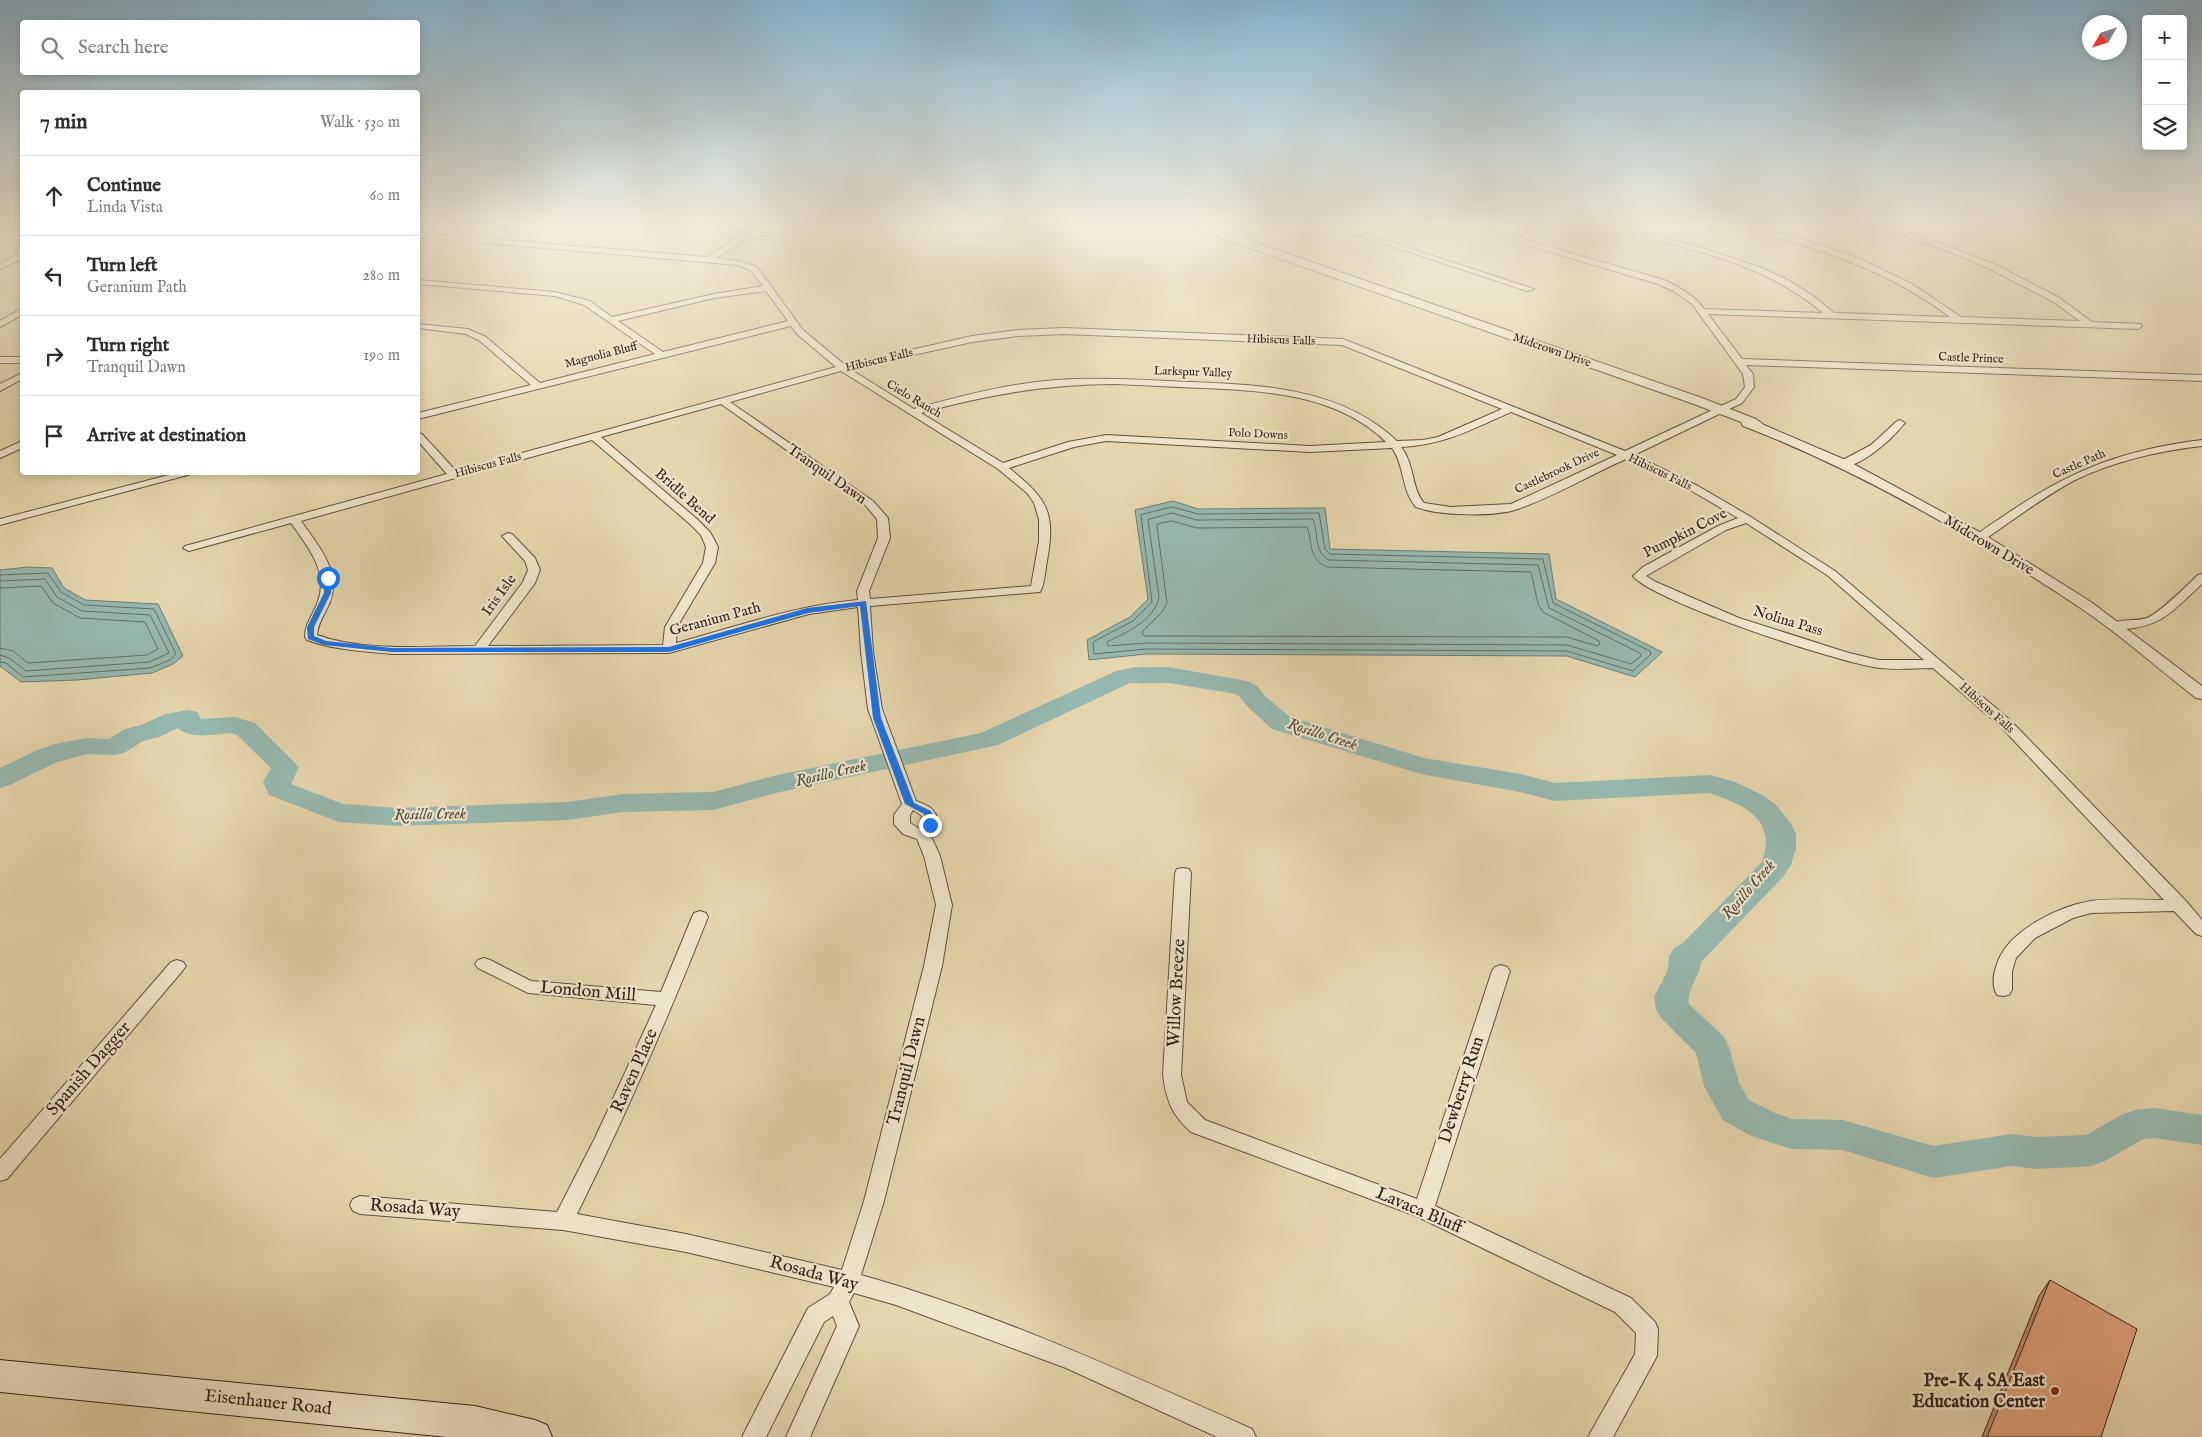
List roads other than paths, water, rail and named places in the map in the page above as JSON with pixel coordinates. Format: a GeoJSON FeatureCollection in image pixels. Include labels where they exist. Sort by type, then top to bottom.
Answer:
{"type":"FeatureCollection","features":[{"type":"Feature","properties":{"kind":"main road","name":"Eisenhauer Road"},"geometry":{"type":"LineString","coordinates":[[0,1376],[476,1424],[535,1437]]}},
{"type":"Feature","properties":{"kind":"street"},"geometry":{"type":"LineString","coordinates":[[544,293],[574,298],[587,303],[660,354]]}},
{"type":"Feature","properties":{"kind":"street"},"geometry":{"type":"LineString","coordinates":[[610,320],[727,293]]}},
{"type":"Feature","properties":{"kind":"street","name":"Cielo Ranch"},"geometry":{"type":"LineString","coordinates":[[771,293],[792,323],[810,342],[843,368],[1002,467],[1031,491],[1039,503],[1045,520],[1045,541],[1036,589]]}},
{"type":"Feature","properties":{"kind":"street","name":"Midcrown Drive"},"geometry":{"type":"LineString","coordinates":[[1390,293],[1685,397],[1758,426],[1843,464],[1980,538],[2076,598],[2202,694]]}},
{"type":"Feature","properties":{"kind":"street"},"geometry":{"type":"LineString","coordinates":[[1682,293],[1703,311],[1740,362]]}},
{"type":"Feature","properties":{"kind":"street"},"geometry":{"type":"LineString","coordinates":[[1806,293],[1831,315]]}},
{"type":"Feature","properties":{"kind":"street"},"geometry":{"type":"LineString","coordinates":[[1923,293],[1959,320]]}},
{"type":"Feature","properties":{"kind":"street"},"geometry":{"type":"LineString","coordinates":[[2043,293],[2055,299],[2089,324]]}},
{"type":"Feature","properties":{"kind":"street"},"geometry":{"type":"LineString","coordinates":[[1703,311],[2138,326]]}},
{"type":"Feature","properties":{"kind":"street"},"geometry":{"type":"LineString","coordinates":[[0,324],[20,313]]}},
{"type":"Feature","properties":{"kind":"street","name":"Magnolia Bluff"},"geometry":{"type":"LineString","coordinates":[[420,415],[660,354],[792,323]]}},
{"type":"Feature","properties":{"kind":"street"},"geometry":{"type":"LineString","coordinates":[[420,326],[468,332],[483,339],[537,386]]}},
{"type":"Feature","properties":{"kind":"street","name":"Hibiscus Falls"},"geometry":{"type":"LineString","coordinates":[[189,548],[843,368],[949,343],[1026,333],[1082,331],[1343,342],[1626,454],[1694,488],[1747,519],[1831,573],[2005,723],[2202,930]]}},
{"type":"Feature","properties":{"kind":"street"},"geometry":{"type":"LineString","coordinates":[[0,360],[20,360]]}},
{"type":"Feature","properties":{"kind":"street","name":"Castle Prince"},"geometry":{"type":"LineString","coordinates":[[1740,362],[2202,378]]}},
{"type":"Feature","properties":{"kind":"street","name":"Castlebrook Drive"},"geometry":{"type":"LineString","coordinates":[[1421,505],[1435,509],[1491,510],[1514,507],[1721,411],[1743,398],[1750,387],[1750,378],[1740,362]]}},
{"type":"Feature","properties":{"kind":"street"},"geometry":{"type":"LineString","coordinates":[[0,388],[20,377]]}},
{"type":"Feature","properties":{"kind":"street","name":"Larkspur Valley"},"geometry":{"type":"LineString","coordinates":[[912,412],[999,390],[1063,382],[1096,381],[1271,389],[1312,398],[1375,426],[1403,456],[1416,500],[1421,505]]}},
{"type":"Feature","properties":{"kind":"street","name":"Tranquil Dawn"},"geometry":{"type":"LineString","coordinates":[[723,401],[869,503],[882,518],[884,538],[863,591],[863,603],[877,718],[910,804]]}},
{"type":"Feature","properties":{"kind":"street","name":"Polo Downs"},"geometry":{"type":"LineString","coordinates":[[1002,467],[1072,444],[1106,438],[1310,449],[1393,445],[1441,439],[1510,409]]}},
{"type":"Feature","properties":{"kind":"street"},"geometry":{"type":"LineString","coordinates":[[1843,464],[1867,453],[1886,440],[1900,423]]}},
{"type":"Feature","properties":{"kind":"street","name":"Bridle Bend"},"geometry":{"type":"LineString","coordinates":[[593,436],[694,522],[706,534],[712,547],[709,563],[672,627],[669,649]]}},
{"type":"Feature","properties":{"kind":"street"},"geometry":{"type":"LineString","coordinates":[[420,438],[453,474]]}},
{"type":"Feature","properties":{"kind":"street","name":"Castle Path"},"geometry":{"type":"LineString","coordinates":[[1980,538],[2050,491],[2083,473],[2117,460],[2202,443]]}},
{"type":"Feature","properties":{"kind":"street"},"geometry":{"type":"LineString","coordinates":[[0,455],[20,445]]}},
{"type":"Feature","properties":{"kind":"street"},"geometry":{"type":"LineString","coordinates":[[0,522],[182,475]]}},
{"type":"Feature","properties":{"kind":"street","name":"Geranium Path"},"geometry":{"type":"LineString","coordinates":[[294,519],[324,562],[328,578],[327,593],[310,627],[310,637],[324,643],[392,650],[669,649],[807,611],[863,603],[1036,589]]}},
{"type":"Feature","properties":{"kind":"street","name":"Pumpkin Cove"},"geometry":{"type":"LineString","coordinates":[[1638,576],[1647,569],[1722,528],[1747,519]]}},
{"type":"Feature","properties":{"kind":"street","name":"Iris Isle"},"geometry":{"type":"LineString","coordinates":[[479,649],[529,583],[534,570],[531,560],[508,536]]}},
{"type":"Feature","properties":{"kind":"street","name":"Nolina Pass"},"geometry":{"type":"LineString","coordinates":[[1638,576],[1735,621],[1844,656],[1880,664],[1936,664]]}},
{"type":"Feature","properties":{"kind":"street"},"geometry":{"type":"LineString","coordinates":[[2114,626],[2143,624],[2155,619],[2202,578]]}},
{"type":"Feature","properties":{"kind":"street"},"geometry":{"type":"LineString","coordinates":[[910,804],[924,810],[930,817],[930,825],[923,836],[908,830],[902,824],[902,815],[910,804]]}},
{"type":"Feature","properties":{"kind":"street","name":"Tranquil Dawn"},"geometry":{"type":"LineString","coordinates":[[843,1292],[874,1201],[933,966],[944,905],[932,856],[923,836]]}},
{"type":"Feature","properties":{"kind":"street","name":"Willow Breeze"},"geometry":{"type":"LineString","coordinates":[[1181,1112],[1175,1100],[1172,1075],[1183,873]]}},
{"type":"Feature","properties":{"kind":"street"},"geometry":{"type":"LineString","coordinates":[[2003,990],[2003,972],[2010,955],[2029,934],[2068,914],[2091,907],[2180,905]]}},
{"type":"Feature","properties":{"kind":"street","name":"Raven Place"},"geometry":{"type":"LineString","coordinates":[[562,1221],[604,1140],[667,999],[700,918]]}},
{"type":"Feature","properties":{"kind":"street","name":"London Mill"},"geometry":{"type":"LineString","coordinates":[[484,964],[528,987],[667,999]]}},
{"type":"Feature","properties":{"kind":"street","name":"Spanish Dagger"},"geometry":{"type":"LineString","coordinates":[[0,1173],[177,966]]}},
{"type":"Feature","properties":{"kind":"street","name":"Dewberry Run"},"geometry":{"type":"LineString","coordinates":[[1423,1210],[1501,971]]}},
{"type":"Feature","properties":{"kind":"street","name":"Lavaca Bluff"},"geometry":{"type":"LineString","coordinates":[[1181,1112],[1198,1126],[1423,1210],[1623,1305],[1646,1330],[1646,1356],[1600,1437]]}},
{"type":"Feature","properties":{"kind":"street","name":"Rosada Way"},"geometry":{"type":"LineString","coordinates":[[360,1205],[562,1221],[686,1243],[810,1271],[843,1292],[896,1295],[1071,1359],[1244,1437]]}},
{"type":"Feature","properties":{"kind":"street"},"geometry":{"type":"LineString","coordinates":[[754,1437],[816,1315],[843,1292]]}},
{"type":"Feature","properties":{"kind":"street"},"geometry":{"type":"LineString","coordinates":[[798,1437],[848,1326],[843,1292]]}},
{"type":"Feature","properties":{"kind":"water"},"geometry":{"type":"Polygon","coordinates":[[[1173,501],[1198,509],[1325,508],[1330,549],[1549,554],[1556,599],[1662,652],[1635,677],[1567,656],[1146,654],[1089,660],[1087,640],[1130,617],[1148,599],[1135,510],[1173,501]]]}},
{"type":"Feature","properties":{"kind":"water"},"geometry":{"type":"Polygon","coordinates":[[[28,567],[52,568],[64,588],[85,600],[158,604],[183,656],[173,664],[152,673],[77,680],[21,682],[0,666],[0,570],[28,567]]]}},
{"type":"Feature","properties":{"kind":"waterway","name":"Rosillo Creek"},"geometry":{"type":"LineString","coordinates":[[0,779],[47,756],[65,750],[87,746],[114,747],[134,735],[150,731],[174,720],[188,718],[189,725],[194,727],[235,725],[246,729],[285,767],[277,782],[279,789],[339,813],[398,817],[568,811],[623,803],[713,801],[764,789],[773,785],[989,739],[1125,676],[1168,675],[1238,686],[1248,691],[1256,701],[1281,723],[1421,766],[1521,783],[1555,792],[1711,784],[1740,795],[1766,811],[1775,822],[1781,834],[1782,848],[1776,865],[1694,951],[1685,956],[1684,970],[1671,997],[1673,1009],[1712,1047],[1722,1086],[1736,1110],[1764,1125],[1792,1134],[1843,1135],[1933,1162],[2012,1150],[2037,1153],[2092,1150],[2136,1125],[2154,1123],[2202,1130]]}},
{"type":"Feature","properties":{"kind":"place","name":"Pre-K 4 SA East Education Center"},"geometry":{"type":"Point","coordinates":[2055,1391]}}]}
